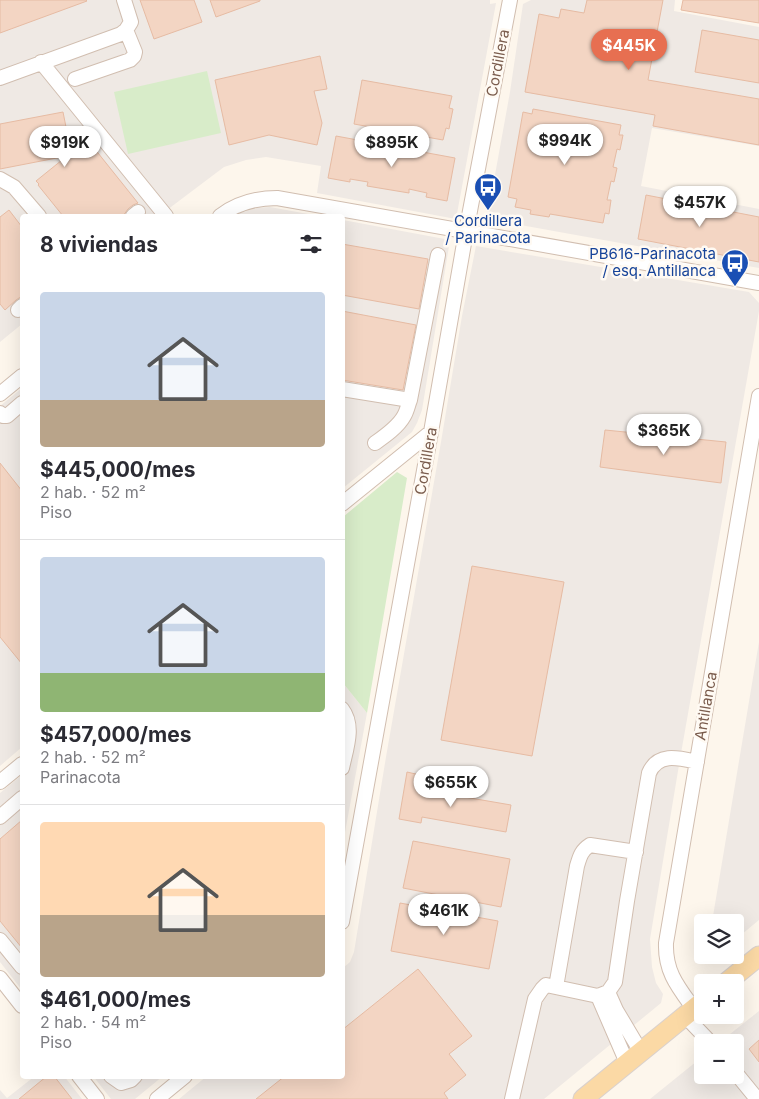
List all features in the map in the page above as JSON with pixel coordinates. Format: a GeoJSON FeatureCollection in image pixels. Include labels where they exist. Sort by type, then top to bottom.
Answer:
{"type":"FeatureCollection","features":[{"type":"Feature","properties":{"kind":"main road"},"geometry":{"type":"LineString","coordinates":[[737,974],[759,956]]}},
{"type":"Feature","properties":{"kind":"main road"},"geometry":{"type":"LineString","coordinates":[[583,1099],[694,1009]]}},
{"type":"Feature","properties":{"kind":"street"},"geometry":{"type":"LineString","coordinates":[[0,78],[121,34],[131,22],[124,0]]}},
{"type":"Feature","properties":{"kind":"street","name":"Cordillera"},"geometry":{"type":"LineString","coordinates":[[345,906],[432,432],[466,232],[510,0]]}},
{"type":"Feature","properties":{"kind":"street"},"geometry":{"type":"LineString","coordinates":[[75,79],[130,60],[134,56],[134,52],[126,30]]}},
{"type":"Feature","properties":{"kind":"street"},"geometry":{"type":"LineString","coordinates":[[41,62],[164,214]]}},
{"type":"Feature","properties":{"kind":"street"},"geometry":{"type":"LineString","coordinates":[[0,179],[14,187],[37,214]]}},
{"type":"Feature","properties":{"kind":"street"},"geometry":{"type":"LineString","coordinates":[[223,214],[247,201],[277,198],[759,283]]}},
{"type":"Feature","properties":{"kind":"street"},"geometry":{"type":"LineString","coordinates":[[375,443],[400,422],[405,415],[410,400],[438,255]]}},
{"type":"Feature","properties":{"kind":"street"},"geometry":{"type":"LineString","coordinates":[[425,322],[449,327]]}},
{"type":"Feature","properties":{"kind":"street"},"geometry":{"type":"LineString","coordinates":[[0,394],[20,378]]}},
{"type":"Feature","properties":{"kind":"street"},"geometry":{"type":"LineString","coordinates":[[345,389],[410,400]]}},
{"type":"Feature","properties":{"kind":"street","name":"Antillanca"},"geometry":{"type":"LineString","coordinates":[[694,1009],[673,981],[667,964],[666,943],[759,396]]}},
{"type":"Feature","properties":{"kind":"street"},"geometry":{"type":"LineString","coordinates":[[0,413],[3,416],[7,416],[20,405]]}},
{"type":"Feature","properties":{"kind":"street"},"geometry":{"type":"LineString","coordinates":[[345,502],[432,432]]}},
{"type":"Feature","properties":{"kind":"street"},"geometry":{"type":"LineString","coordinates":[[345,713],[348,717],[350,730],[345,754]]}},
{"type":"Feature","properties":{"kind":"street"},"geometry":{"type":"LineString","coordinates":[[603,994],[614,982],[649,773],[657,762],[663,759],[669,758],[697,762]]}},
{"type":"Feature","properties":{"kind":"street"},"geometry":{"type":"LineString","coordinates":[[0,782],[20,766]]}},
{"type":"Feature","properties":{"kind":"street"},"geometry":{"type":"LineString","coordinates":[[0,816],[20,800]]}},
{"type":"Feature","properties":{"kind":"street"},"geometry":{"type":"LineString","coordinates":[[556,987],[580,855],[590,845],[636,852]]}},
{"type":"Feature","properties":{"kind":"street"},"geometry":{"type":"LineString","coordinates":[[0,940],[20,965]]}},
{"type":"Feature","properties":{"kind":"street"},"geometry":{"type":"LineString","coordinates":[[0,978],[20,1003]]}},
{"type":"Feature","properties":{"kind":"street"},"geometry":{"type":"LineString","coordinates":[[512,1099],[535,998],[546,985],[603,994],[616,1010],[634,1058]]}},
{"type":"Feature","properties":{"kind":"street"},"geometry":{"type":"LineString","coordinates":[[81,1079],[97,1099]]}},
{"type":"Feature","properties":{"kind":"street"},"geometry":{"type":"LineString","coordinates":[[116,1079],[121,1083],[132,1079]]}},
{"type":"Feature","properties":{"kind":"street"},"geometry":{"type":"LineString","coordinates":[[157,1099],[181,1079]]}},
{"type":"Feature","properties":{"kind":"street"},"geometry":{"type":"LineString","coordinates":[[744,1083],[757,1099]]}},
{"type":"Feature","properties":{"kind":"shaded area"},"geometry":{"type":"Polygon","coordinates":[[[0,0],[490,0],[490,4],[496,3],[456,219],[317,193],[321,166],[266,157],[246,160],[224,167],[162,214],[20,214],[20,326],[0,342],[0,0]]]}},
{"type":"Feature","properties":{"kind":"shaded area"},"geometry":{"type":"Polygon","coordinates":[[[531,0],[675,0],[674,11],[759,27],[759,146],[652,128],[641,186],[759,209],[759,268],[487,219],[510,92],[523,4],[531,0]]]}},
{"type":"Feature","properties":{"kind":"shaded area"},"geometry":{"type":"Polygon","coordinates":[[[270,207],[308,214],[239,214],[257,208],[270,207]]]}},
{"type":"Feature","properties":{"kind":"shaded area"},"geometry":{"type":"Polygon","coordinates":[[[345,220],[450,240],[422,410],[412,432],[345,486],[345,220]]]}},
{"type":"Feature","properties":{"kind":"shaded area"},"geometry":{"type":"Polygon","coordinates":[[[476,246],[749,292],[759,303],[650,939],[652,967],[656,983],[663,994],[661,1003],[544,1099],[179,1099],[203,1079],[345,1079],[345,966],[350,962],[354,952],[462,316],[476,246]]]}},
{"type":"Feature","properties":{"kind":"shaded area"},"geometry":{"type":"Polygon","coordinates":[[[20,390],[20,749],[0,766],[0,406],[20,390]]]}},
{"type":"Feature","properties":{"kind":"shaded area"},"geometry":{"type":"Polygon","coordinates":[[[759,642],[759,920],[744,932],[744,914],[713,914],[759,642]]]}},
{"type":"Feature","properties":{"kind":"shaded area"},"geometry":{"type":"Polygon","coordinates":[[[345,686],[367,713],[345,832],[345,686]]]}},
{"type":"Feature","properties":{"kind":"shaded area"},"geometry":{"type":"Polygon","coordinates":[[[20,777],[20,987],[0,962],[0,793],[20,777]]]}},
{"type":"Feature","properties":{"kind":"shaded area"},"geometry":{"type":"Polygon","coordinates":[[[759,1011],[759,1099],[650,1099],[694,1063],[694,1084],[744,1084],[744,1034],[730,1034],[759,1011]]]}},
{"type":"Feature","properties":{"kind":"shaded area"},"geometry":{"type":"Polygon","coordinates":[[[31,1079],[66,1079],[82,1099],[0,1099],[0,1090],[7,1098],[31,1079]]]}},
{"type":"Feature","properties":{"kind":"shaded area"},"geometry":{"type":"Polygon","coordinates":[[[95,1079],[159,1079],[135,1099],[111,1099],[95,1079]]]}},
{"type":"Feature","properties":{"kind":"green space"},"geometry":{"type":"Polygon","coordinates":[[[207,71],[221,133],[128,154],[114,92],[207,71]]]}},
{"type":"Feature","properties":{"kind":"green space"},"geometry":{"type":"Polygon","coordinates":[[[397,472],[407,478],[367,713],[345,686],[345,515],[397,472]]]}},
{"type":"Feature","properties":{"kind":"building"},"geometry":{"type":"Polygon","coordinates":[[[0,0],[86,0],[87,1],[0,33],[0,0]]]}},
{"type":"Feature","properties":{"kind":"building"},"geometry":{"type":"Polygon","coordinates":[[[140,0],[194,0],[202,22],[154,39],[140,0]]]}},
{"type":"Feature","properties":{"kind":"building"},"geometry":{"type":"Polygon","coordinates":[[[210,0],[260,0],[260,1],[216,17],[210,0]]]}},
{"type":"Feature","properties":{"kind":"building"},"geometry":{"type":"Polygon","coordinates":[[[587,0],[663,0],[648,80],[759,99],[759,145],[653,126],[655,115],[525,92],[539,14],[559,18],[561,9],[584,13],[587,0]]]}},
{"type":"Feature","properties":{"kind":"building"},"geometry":{"type":"Polygon","coordinates":[[[683,0],[759,0],[759,23],[681,10],[683,0]]]}},
{"type":"Feature","properties":{"kind":"building"},"geometry":{"type":"Polygon","coordinates":[[[702,30],[759,40],[759,83],[695,72],[702,30]]]}},
{"type":"Feature","properties":{"kind":"building"},"geometry":{"type":"Polygon","coordinates":[[[320,56],[327,89],[314,91],[322,123],[317,145],[269,135],[229,145],[215,80],[320,56]]]}},
{"type":"Feature","properties":{"kind":"building"},"geometry":{"type":"Polygon","coordinates":[[[362,80],[452,96],[449,108],[453,109],[449,129],[446,128],[443,140],[354,124],[362,80]]]}},
{"type":"Feature","properties":{"kind":"building"},"geometry":{"type":"Polygon","coordinates":[[[533,109],[621,125],[619,135],[623,135],[620,150],[617,149],[613,167],[617,168],[614,182],[611,181],[607,200],[611,200],[609,214],[605,213],[603,223],[550,214],[549,217],[530,214],[531,210],[515,207],[517,199],[508,197],[523,112],[532,114],[533,109]]]}},
{"type":"Feature","properties":{"kind":"building"},"geometry":{"type":"Polygon","coordinates":[[[63,112],[72,157],[90,143],[138,203],[128,209],[124,214],[61,214],[36,181],[67,156],[0,169],[0,124],[63,112]]]}},
{"type":"Feature","properties":{"kind":"building"},"geometry":{"type":"Polygon","coordinates":[[[336,136],[455,158],[447,201],[426,197],[427,193],[409,189],[409,193],[367,186],[368,182],[350,179],[350,182],[328,178],[336,136]]]}},
{"type":"Feature","properties":{"kind":"building"},"geometry":{"type":"Polygon","coordinates":[[[646,195],[759,217],[759,262],[638,239],[646,195]]]}},
{"type":"Feature","properties":{"kind":"building"},"geometry":{"type":"Polygon","coordinates":[[[9,210],[20,224],[20,297],[5,310],[0,304],[0,217],[9,210]]]}},
{"type":"Feature","properties":{"kind":"building"},"geometry":{"type":"Polygon","coordinates":[[[345,245],[428,259],[419,309],[345,296],[345,245]]]}},
{"type":"Feature","properties":{"kind":"building"},"geometry":{"type":"Polygon","coordinates":[[[345,312],[416,325],[403,390],[345,380],[345,312]]]}},
{"type":"Feature","properties":{"kind":"building"},"geometry":{"type":"Polygon","coordinates":[[[605,430],[726,442],[721,483],[600,467],[605,430]]]}},
{"type":"Feature","properties":{"kind":"building"},"geometry":{"type":"Polygon","coordinates":[[[0,463],[20,488],[20,662],[0,637],[0,463]]]}},
{"type":"Feature","properties":{"kind":"building"},"geometry":{"type":"Polygon","coordinates":[[[472,566],[564,582],[532,756],[441,740],[472,566]]]}},
{"type":"Feature","properties":{"kind":"building"},"geometry":{"type":"Polygon","coordinates":[[[407,772],[420,775],[418,789],[511,805],[506,832],[422,817],[421,823],[399,819],[407,772]]]}},
{"type":"Feature","properties":{"kind":"building"},"geometry":{"type":"Polygon","coordinates":[[[20,822],[20,946],[0,921],[0,839],[20,822]]]}},
{"type":"Feature","properties":{"kind":"building"},"geometry":{"type":"Polygon","coordinates":[[[413,841],[510,859],[501,907],[403,888],[413,841]]]}},
{"type":"Feature","properties":{"kind":"building"},"geometry":{"type":"Polygon","coordinates":[[[400,903],[498,921],[489,969],[391,951],[400,903]]]}},
{"type":"Feature","properties":{"kind":"building"},"geometry":{"type":"Polygon","coordinates":[[[418,969],[472,1036],[449,1054],[466,1075],[444,1093],[448,1099],[256,1099],[281,1079],[345,1079],[345,1028],[418,969]]]}},
{"type":"Feature","properties":{"kind":"building"},"geometry":{"type":"Polygon","coordinates":[[[759,1040],[759,1062],[749,1049],[759,1040]]]}},
{"type":"Feature","properties":{"kind":"building"},"geometry":{"type":"Polygon","coordinates":[[[43,1079],[56,1079],[72,1099],[19,1099],[43,1079]]]}},
{"type":"Feature","properties":{"kind":"place","name":"Cordillera / Parinacota"},"geometry":{"type":"Point","coordinates":[488,211]}},
{"type":"Feature","properties":{"kind":"place","name":"PB616-Parinacota / esq. Antillanca"},"geometry":{"type":"Point","coordinates":[735,287]}}]}
